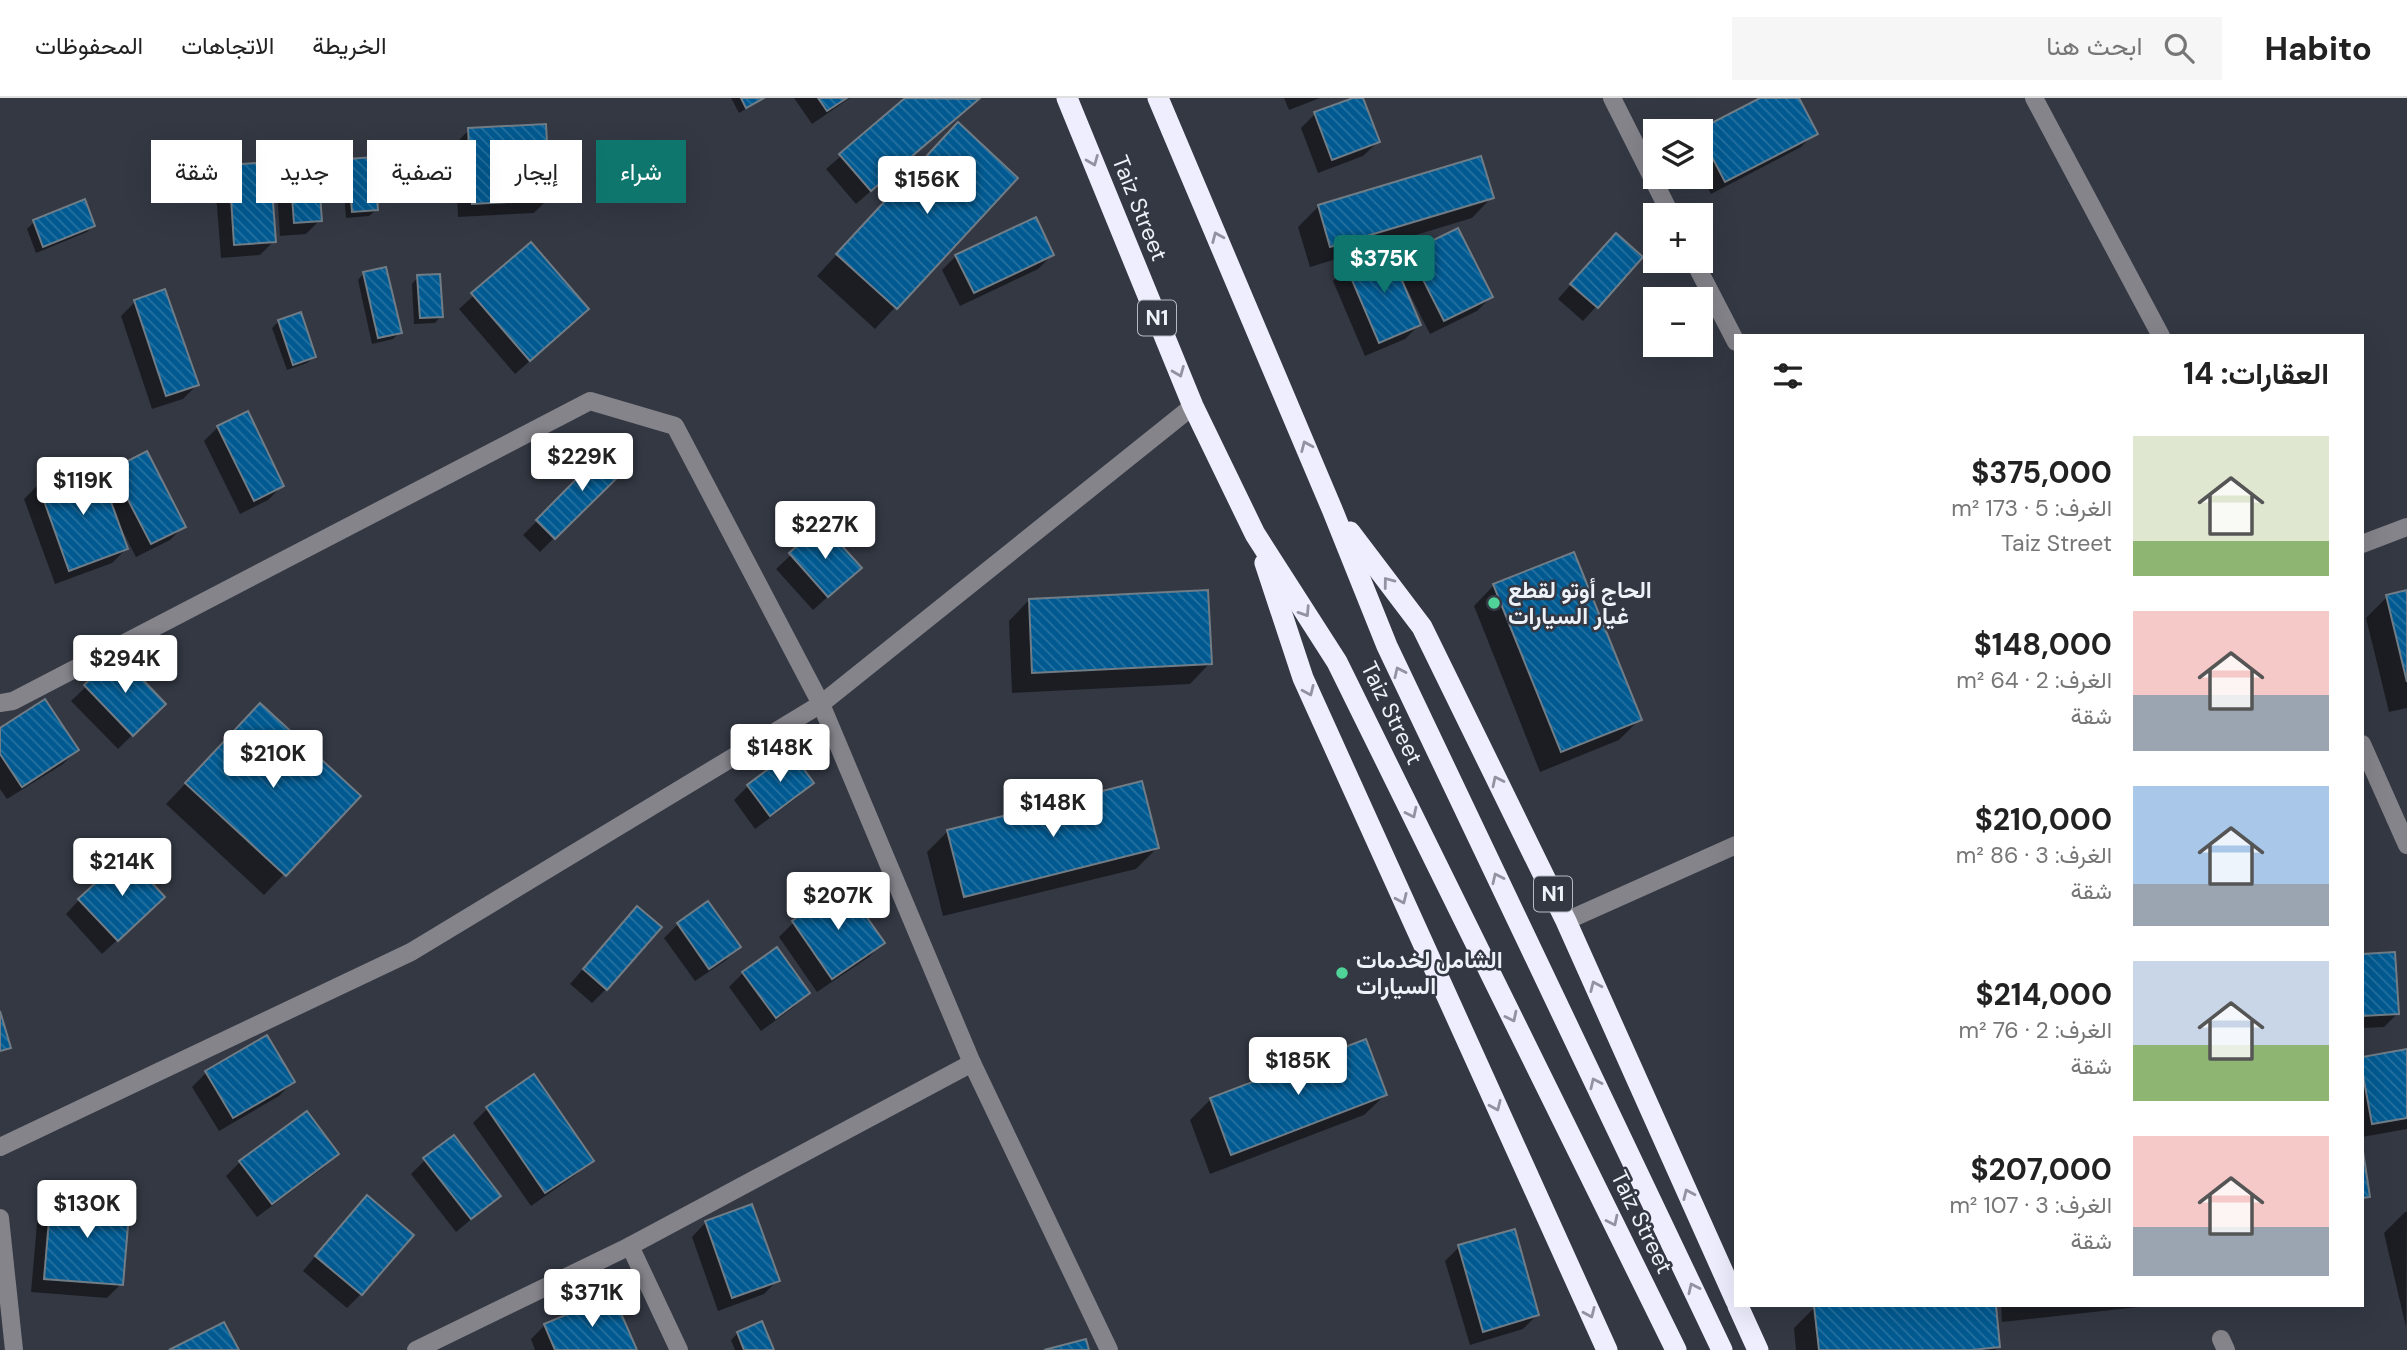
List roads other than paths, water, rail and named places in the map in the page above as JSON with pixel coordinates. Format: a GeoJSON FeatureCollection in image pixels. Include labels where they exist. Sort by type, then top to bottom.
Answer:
{"type":"FeatureCollection","features":[{"type":"Feature","properties":{"kind":"highway","name":"Taiz Street"},"geometry":{"type":"LineString","coordinates":[[1067,98],[1193,406],[1255,534],[1337,662],[1676,1350]]}},
{"type":"Feature","properties":{"kind":"highway","name":"Taiz Street"},"geometry":{"type":"LineString","coordinates":[[1158,98],[1387,646],[1722,1350]]}},
{"type":"Feature","properties":{"kind":"highway","name":"N1"},"geometry":{"type":"LineString","coordinates":[[1332,509],[1422,627],[1566,921],[1734,1297]]}},
{"type":"Feature","properties":{"kind":"highway","name":"N1"},"geometry":{"type":"LineString","coordinates":[[1255,534],[1303,678],[1607,1350]]}},
{"type":"Feature","properties":{"kind":"highway"},"geometry":{"type":"LineString","coordinates":[[1738,1307],[1758,1350]]}},
{"type":"Feature","properties":{"kind":"street"},"geometry":{"type":"LineString","coordinates":[[1613,98],[1665,203]]}},
{"type":"Feature","properties":{"kind":"street"},"geometry":{"type":"LineString","coordinates":[[2034,98],[2160,334]]}},
{"type":"Feature","properties":{"kind":"street"},"geometry":{"type":"LineString","coordinates":[[1701,273],[1734,338]]}},
{"type":"Feature","properties":{"kind":"street"},"geometry":{"type":"LineString","coordinates":[[0,702],[13,701],[590,401],[675,426],[821,704],[971,1063],[1109,1350]]}},
{"type":"Feature","properties":{"kind":"street"},"geometry":{"type":"LineString","coordinates":[[0,1147],[411,952],[821,704],[1193,406]]}},
{"type":"Feature","properties":{"kind":"street"},"geometry":{"type":"LineString","coordinates":[[2364,543],[2407,527]]}},
{"type":"Feature","properties":{"kind":"street"},"geometry":{"type":"LineString","coordinates":[[2364,748],[2407,845]]}},
{"type":"Feature","properties":{"kind":"street"},"geometry":{"type":"LineString","coordinates":[[1566,921],[1734,846]]}},
{"type":"Feature","properties":{"kind":"street"},"geometry":{"type":"LineString","coordinates":[[416,1350],[630,1246],[971,1063]]}},
{"type":"Feature","properties":{"kind":"street"},"geometry":{"type":"LineString","coordinates":[[0,1218],[14,1350]]}},
{"type":"Feature","properties":{"kind":"street"},"geometry":{"type":"LineString","coordinates":[[630,1246],[679,1350]]}},
{"type":"Feature","properties":{"kind":"place","name":"الحاج أوتو لقطع غيار السيارات"},"geometry":{"type":"Point","coordinates":[1494,603]}},
{"type":"Feature","properties":{"kind":"place","name":"الشامل لخدمات السيارات"},"geometry":{"type":"Point","coordinates":[1342,973]}}]}
